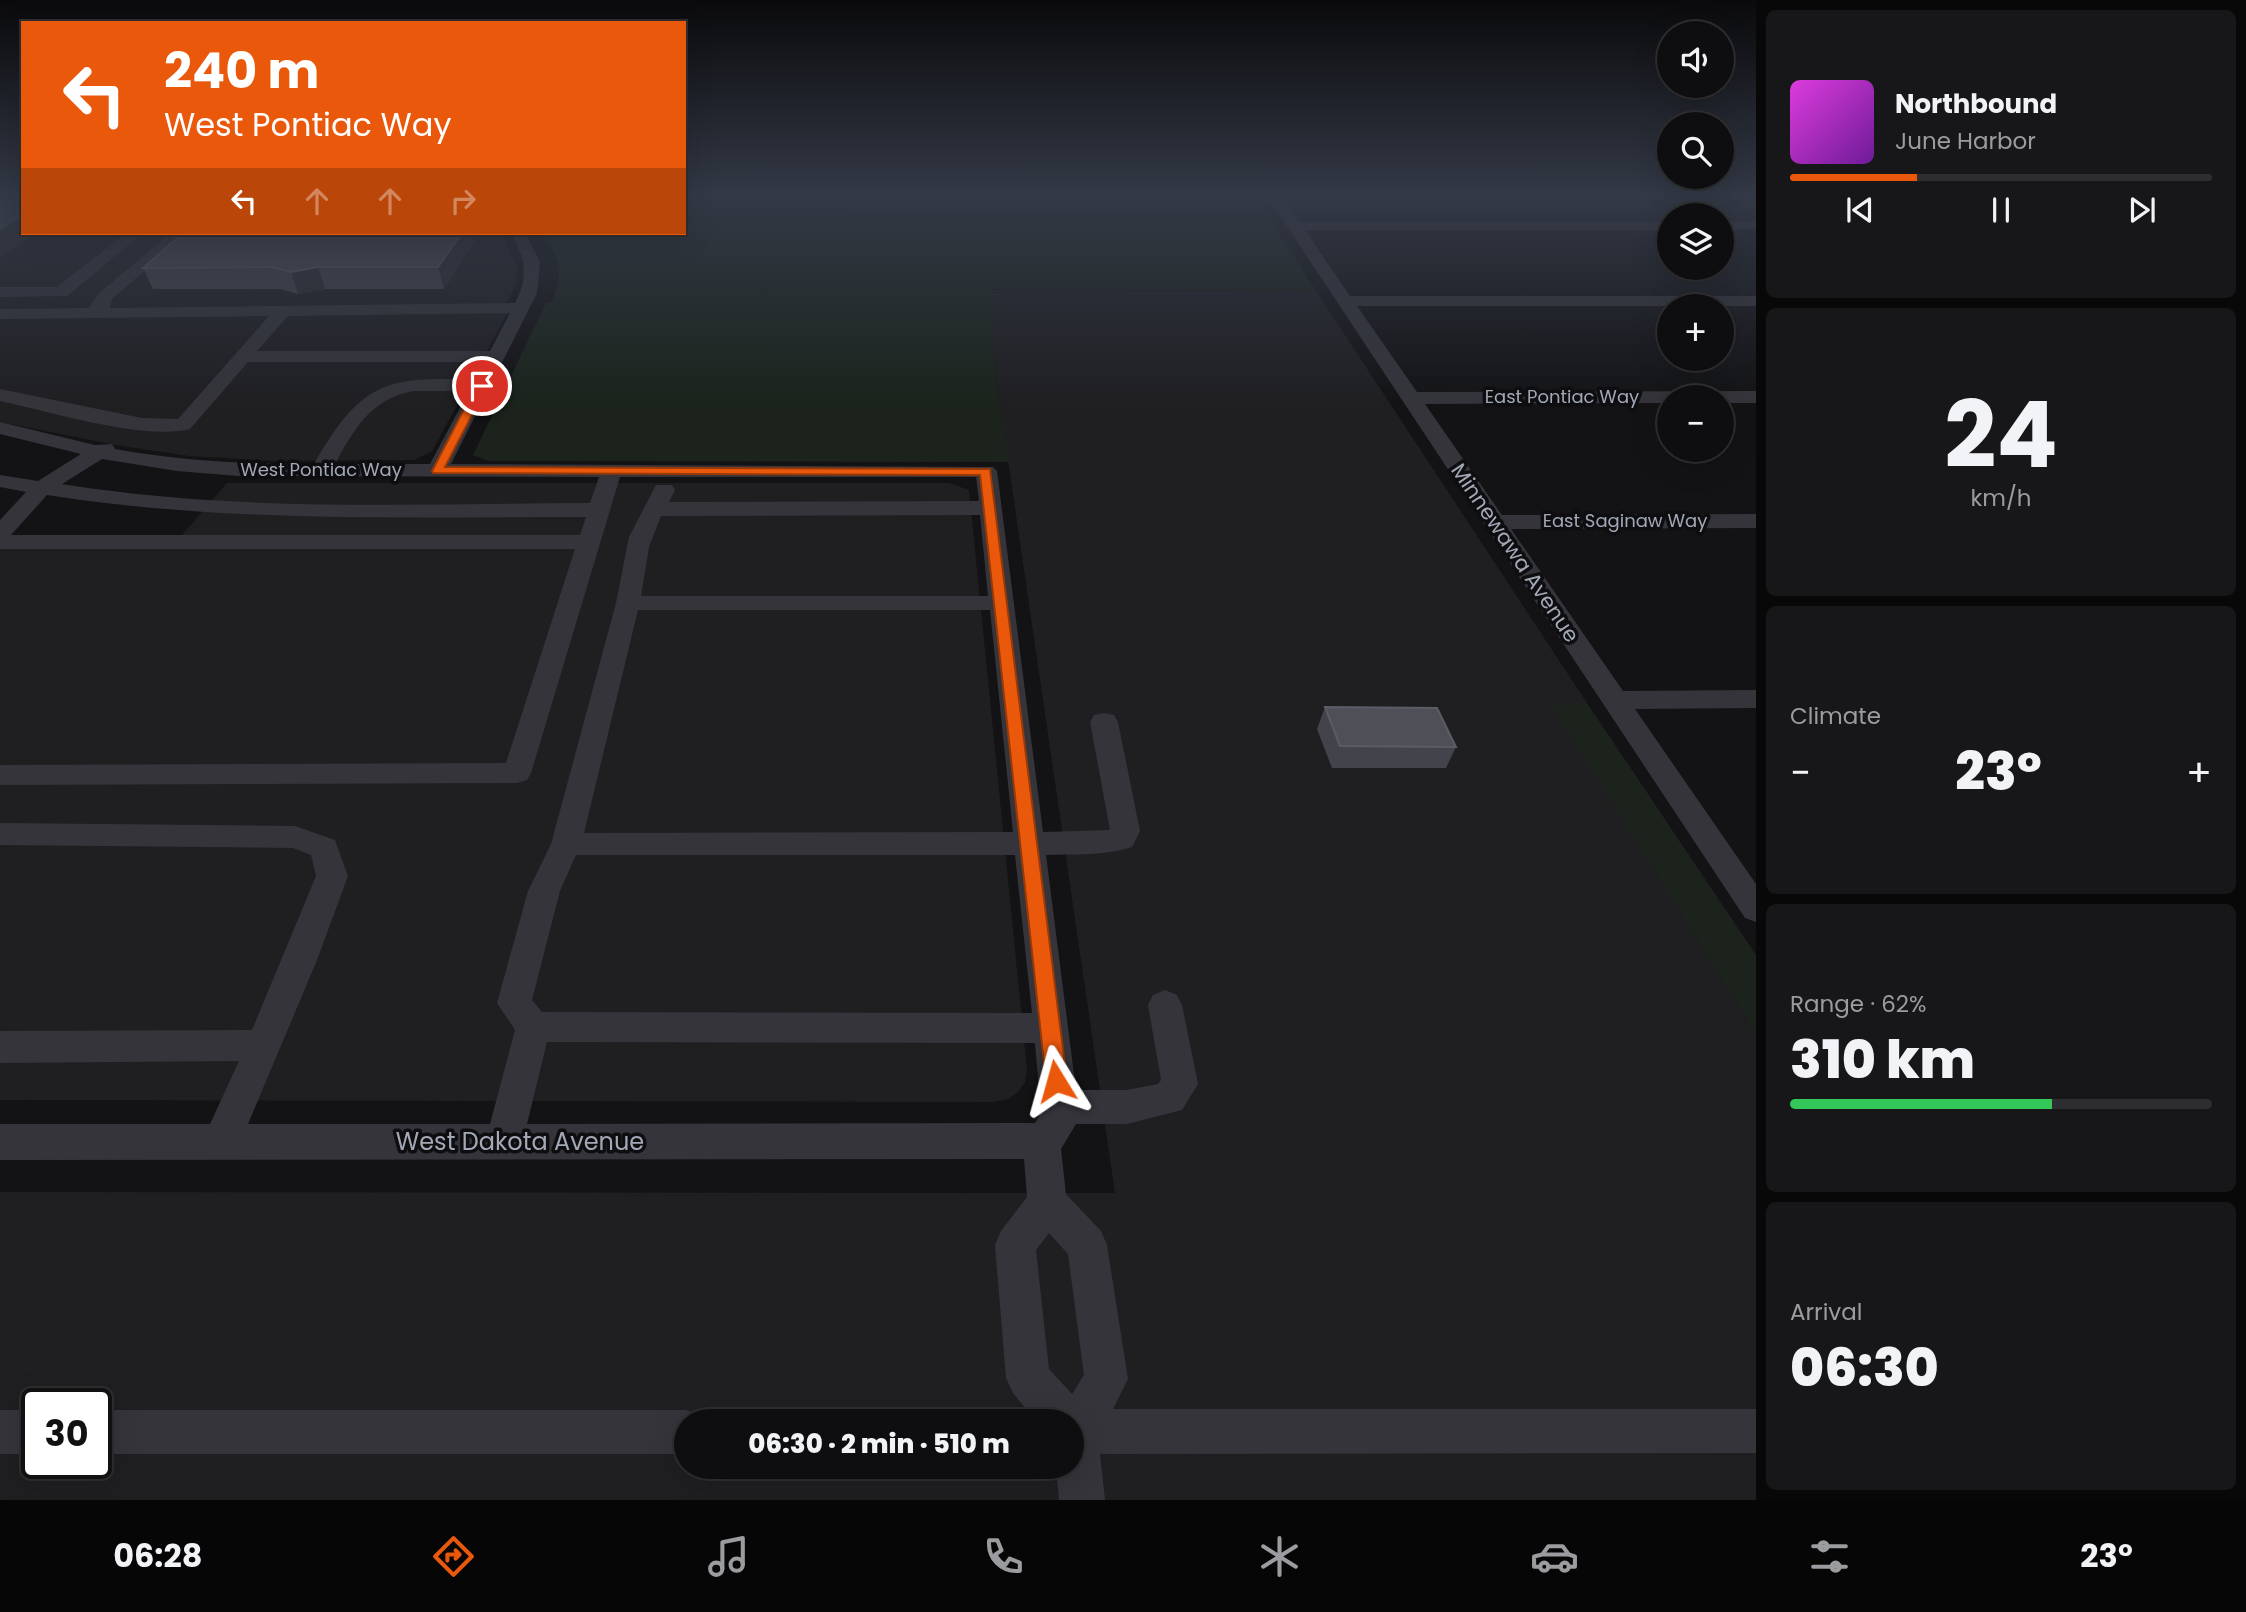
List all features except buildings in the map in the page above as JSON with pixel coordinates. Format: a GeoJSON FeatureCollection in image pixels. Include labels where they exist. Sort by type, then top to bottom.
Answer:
{"type":"FeatureCollection","features":[{"type":"Feature","properties":{"kind":"street"},"geometry":{"type":"LineString","coordinates":[[0,292],[61,292],[94,266]]}},
{"type":"Feature","properties":{"kind":"street"},"geometry":{"type":"LineString","coordinates":[[92,314],[104,304],[104,298],[141,266]]}},
{"type":"Feature","properties":{"kind":"street"},"geometry":{"type":"LineString","coordinates":[[438,471],[522,308],[534,276],[534,266]]}},
{"type":"Feature","properties":{"kind":"street","name":"Minnewawa Avenue"},"geometry":{"type":"LineString","coordinates":[[1321,266],[1756,909]]}},
{"type":"Feature","properties":{"kind":"street"},"geometry":{"type":"LineString","coordinates":[[1344,300],[1756,301]]}},
{"type":"Feature","properties":{"kind":"street"},"geometry":{"type":"LineString","coordinates":[[0,314],[522,308]]}},
{"type":"Feature","properties":{"kind":"street"},"geometry":{"type":"LineString","coordinates":[[0,396],[142,424],[183,425],[283,311]]}},
{"type":"Feature","properties":{"kind":"street"},"geometry":{"type":"LineString","coordinates":[[243,357],[497,356]]}},
{"type":"Feature","properties":{"kind":"street"},"geometry":{"type":"LineString","coordinates":[[320,471],[355,415],[380,393],[418,384],[482,386]]}},
{"type":"Feature","properties":{"kind":"street","name":"East Pontiac Way"},"geometry":{"type":"LineString","coordinates":[[1410,398],[1756,397]]}},
{"type":"Feature","properties":{"kind":"street"},"geometry":{"type":"LineString","coordinates":[[0,534],[41,488],[87,452],[142,424]]}},
{"type":"Feature","properties":{"kind":"street","name":"West Pontiac Way"},"geometry":{"type":"LineString","coordinates":[[0,428],[87,452]]}},
{"type":"Feature","properties":{"kind":"street","name":"West Pontiac Way"},"geometry":{"type":"LineString","coordinates":[[0,440],[164,465],[238,470],[986,471],[990,508]]}},
{"type":"Feature","properties":{"kind":"street"},"geometry":{"type":"LineString","coordinates":[[176,542],[238,470]]}},
{"type":"Feature","properties":{"kind":"street"},"geometry":{"type":"LineString","coordinates":[[0,775],[517,773],[611,471]]}},
{"type":"Feature","properties":{"kind":"street"},"geometry":{"type":"LineString","coordinates":[[670,471],[658,509],[644,525],[630,574],[628,603],[566,844],[544,891],[513,1003],[534,1027],[1049,1028]]}},
{"type":"Feature","properties":{"kind":"street"},"geometry":{"type":"LineString","coordinates":[[0,481],[206,508],[598,510]]}},
{"type":"Feature","properties":{"kind":"street"},"geometry":{"type":"LineString","coordinates":[[658,509],[990,508],[1060,1107],[1060,1121],[1054,1133],[1041,1141],[1047,1202],[1087,1245],[1106,1379],[1084,1410]]}},
{"type":"Feature","properties":{"kind":"street","name":"East Saginaw Way"},"geometry":{"type":"LineString","coordinates":[[1494,522],[1756,521]]}},
{"type":"Feature","properties":{"kind":"street"},"geometry":{"type":"LineString","coordinates":[[0,542],[589,542]]}},
{"type":"Feature","properties":{"kind":"street"},"geometry":{"type":"LineString","coordinates":[[628,603],[1001,603]]}},
{"type":"Feature","properties":{"kind":"street"},"geometry":{"type":"LineString","coordinates":[[1615,700],[1756,699]]}},
{"type":"Feature","properties":{"kind":"street"},"geometry":{"type":"LineString","coordinates":[[566,844],[1104,844],[1121,839],[1125,831],[1104,722]]}},
{"type":"Feature","properties":{"kind":"street"},"geometry":{"type":"LineString","coordinates":[[0,834],[295,837],[324,848],[331,876],[221,1143]]}},
{"type":"Feature","properties":{"kind":"street"},"geometry":{"type":"LineString","coordinates":[[1060,1107],[1127,1107],[1169,1098],[1181,1084],[1165,1005]]}},
{"type":"Feature","properties":{"kind":"street"},"geometry":{"type":"LineString","coordinates":[[503,1142],[534,1027]]}},
{"type":"Feature","properties":{"kind":"street"},"geometry":{"type":"LineString","coordinates":[[0,1046],[263,1045]]}},
{"type":"Feature","properties":{"kind":"street","name":"West Dakota Avenue"},"geometry":{"type":"LineString","coordinates":[[0,1142],[1041,1141]]}},
{"type":"Feature","properties":{"kind":"street"},"geometry":{"type":"LineString","coordinates":[[1047,1202],[1015,1245],[1027,1378],[1054,1409]]}},
{"type":"Feature","properties":{"kind":"street"},"geometry":{"type":"LineString","coordinates":[[1084,1428],[1756,1432]]}},
{"type":"Feature","properties":{"kind":"street"},"geometry":{"type":"LineString","coordinates":[[0,1432],[21,1432]]}},
{"type":"Feature","properties":{"kind":"street"},"geometry":{"type":"LineString","coordinates":[[112,1432],[674,1432]]}},
{"type":"Feature","properties":{"kind":"street"},"geometry":{"type":"LineString","coordinates":[[1079,1479],[1082,1500]]}},
{"type":"Feature","properties":{"kind":"shaded area"},"geometry":{"type":"Polygon","coordinates":[[[0,266],[517,267],[516,284],[507,303],[513,303],[432,451],[414,460],[274,461],[189,456],[121,446],[0,422],[0,266]]]}},
{"type":"Feature","properties":{"kind":"shaded area"},"geometry":{"type":"Polygon","coordinates":[[[1300,266],[1316,291],[992,289],[996,378],[1009,462],[488,461],[473,455],[546,303],[551,303],[558,284],[558,267],[1300,266]]]}},
{"type":"Feature","properties":{"kind":"shaded area"},"geometry":{"type":"Polygon","coordinates":[[[992,290],[1316,291],[1587,703],[1552,703],[1756,1034],[1756,1500],[0,1500],[0,1192],[1115,1193],[996,378],[992,290]]]}},
{"type":"Feature","properties":{"kind":"shaded area"},"geometry":{"type":"Polygon","coordinates":[[[227,483],[949,483],[969,490],[1027,1070],[1025,1082],[1018,1092],[1008,1099],[994,1102],[0,1100],[0,542],[176,542],[227,483]]]}},
{"type":"Feature","properties":{"kind":"shaded area"},"geometry":{"type":"Polygon","coordinates":[[[1551,703],[1587,703],[1756,955],[1756,1034],[1551,703]]]}},
{"type":"Feature","properties":{"kind":"route"},"geometry":{"type":"LineString","coordinates":[[482,386],[438,471],[986,471],[1056,1081]]}}]}
